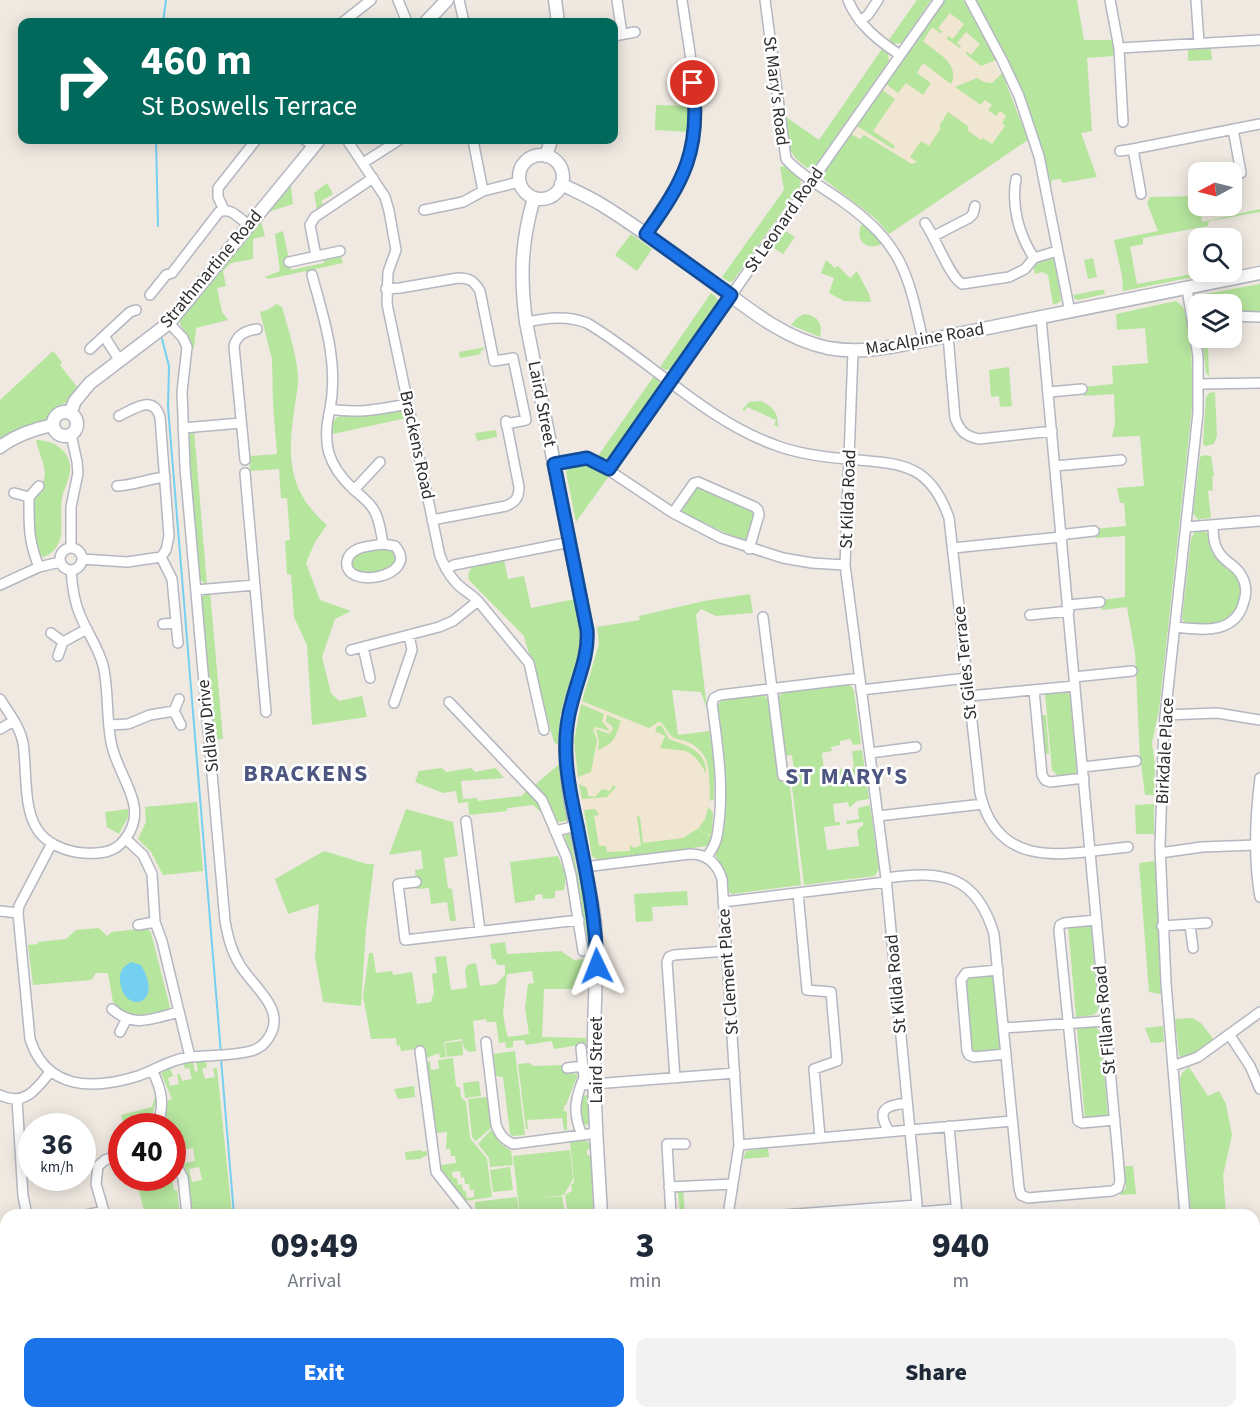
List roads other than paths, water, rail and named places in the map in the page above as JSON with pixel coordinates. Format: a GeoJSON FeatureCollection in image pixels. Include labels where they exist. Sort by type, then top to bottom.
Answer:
{"type":"FeatureCollection","features":[{"type":"Feature","properties":{"kind":"street"},"geometry":{"type":"LineString","coordinates":[[347,18],[359,4],[372,0]]}},
{"type":"Feature","properties":{"kind":"street"},"geometry":{"type":"LineString","coordinates":[[398,0],[405,18]]}},
{"type":"Feature","properties":{"kind":"street"},"geometry":{"type":"LineString","coordinates":[[430,18],[447,0]]}},
{"type":"Feature","properties":{"kind":"street"},"geometry":{"type":"LineString","coordinates":[[459,0],[463,18]]}},
{"type":"Feature","properties":{"kind":"street"},"geometry":{"type":"LineString","coordinates":[[555,0],[557,18]]}},
{"type":"Feature","properties":{"kind":"street"},"geometry":{"type":"LineString","coordinates":[[617,0],[618,18]]}},
{"type":"Feature","properties":{"kind":"street"},"geometry":{"type":"LineString","coordinates":[[646,234],[672,197],[682,178],[691,154],[695,132],[696,106],[682,0]]}},
{"type":"Feature","properties":{"kind":"street","name":"St Mary's Road"},"geometry":{"type":"LineString","coordinates":[[765,0],[786,159],[866,218],[895,252],[913,295],[923,341]]}},
{"type":"Feature","properties":{"kind":"street"},"geometry":{"type":"LineString","coordinates":[[848,0],[860,21],[872,34],[900,55]]}},
{"type":"Feature","properties":{"kind":"street"},"geometry":{"type":"LineString","coordinates":[[860,21],[868,15],[878,0]]}},
{"type":"Feature","properties":{"kind":"street","name":"St Leonard Road"},"geometry":{"type":"LineString","coordinates":[[609,469],[939,0]]}},
{"type":"Feature","properties":{"kind":"street"},"geometry":{"type":"LineString","coordinates":[[970,0],[1002,60],[1023,108],[1039,156],[1070,312]]}},
{"type":"Feature","properties":{"kind":"street"},"geometry":{"type":"LineString","coordinates":[[1110,0],[1119,48],[1123,122]]}},
{"type":"Feature","properties":{"kind":"street"},"geometry":{"type":"LineString","coordinates":[[1196,0],[1198,43]]}},
{"type":"Feature","properties":{"kind":"street"},"geometry":{"type":"LineString","coordinates":[[618,35],[635,32]]}},
{"type":"Feature","properties":{"kind":"street"},"geometry":{"type":"LineString","coordinates":[[1119,48],[1260,40]]}},
{"type":"Feature","properties":{"kind":"street"},"geometry":{"type":"LineString","coordinates":[[1120,151],[1260,124]]}},
{"type":"Feature","properties":{"kind":"street"},"geometry":{"type":"LineString","coordinates":[[1233,129],[1238,162]]}},
{"type":"Feature","properties":{"kind":"street","name":"Strathmartine Road"},"geometry":{"type":"LineString","coordinates":[[0,447],[12,438],[53,425],[58,414],[66,411],[70,413],[81,392],[169,323],[310,144]]}},
{"type":"Feature","properties":{"kind":"street","name":"Brackens Road"},"geometry":{"type":"LineString","coordinates":[[350,144],[385,197],[396,250],[388,272],[387,304],[440,556],[446,569],[461,588],[471,593],[529,663],[544,730]]}},
{"type":"Feature","properties":{"kind":"street"},"geometry":{"type":"LineString","coordinates":[[363,163],[390,144]]}},
{"type":"Feature","properties":{"kind":"street"},"geometry":{"type":"LineString","coordinates":[[474,144],[483,191]]}},
{"type":"Feature","properties":{"kind":"street"},"geometry":{"type":"LineString","coordinates":[[546,156],[550,144]]}},
{"type":"Feature","properties":{"kind":"street"},"geometry":{"type":"LineString","coordinates":[[224,210],[218,197],[218,188],[254,147]]}},
{"type":"Feature","properties":{"kind":"street"},"geometry":{"type":"LineString","coordinates":[[1133,149],[1141,194]]}},
{"type":"Feature","properties":{"kind":"street"},"geometry":{"type":"LineString","coordinates":[[538,155],[552,158],[561,170],[561,184],[558,191],[544,199],[528,195],[519,182],[519,175],[525,162],[538,155]]}},
{"type":"Feature","properties":{"kind":"street"},"geometry":{"type":"LineString","coordinates":[[316,256],[310,225],[315,217],[372,178]]}},
{"type":"Feature","properties":{"kind":"street"},"geometry":{"type":"LineString","coordinates":[[1016,179],[1011,216],[1034,258]]}},
{"type":"Feature","properties":{"kind":"street"},"geometry":{"type":"LineString","coordinates":[[424,210],[463,202],[483,191],[519,182]]}},
{"type":"Feature","properties":{"kind":"street","name":"MacAlpine Road"},"geometry":{"type":"LineString","coordinates":[[561,184],[601,204],[777,328],[804,341],[828,348],[853,351],[874,350],[1260,273]]}},
{"type":"Feature","properties":{"kind":"street","name":"Laird Street"},"geometry":{"type":"LineString","coordinates":[[534,198],[525,236],[521,270],[526,322],[587,630],[588,645],[566,732],[567,768],[594,922],[596,949],[594,1042],[601,1209]]}},
{"type":"Feature","properties":{"kind":"street"},"geometry":{"type":"LineString","coordinates":[[934,236],[969,218],[975,206]]}},
{"type":"Feature","properties":{"kind":"street"},"geometry":{"type":"LineString","coordinates":[[150,295],[166,275],[172,273],[219,212],[231,210],[248,225]]}},
{"type":"Feature","properties":{"kind":"street"},"geometry":{"type":"LineString","coordinates":[[925,223],[934,236],[951,275],[962,284],[1009,277],[1025,269],[1034,258],[1057,251]]}},
{"type":"Feature","properties":{"kind":"street"},"geometry":{"type":"LineString","coordinates":[[289,262],[340,251]]}},
{"type":"Feature","properties":{"kind":"street"},"geometry":{"type":"LineString","coordinates":[[312,274],[320,285],[334,375],[326,426],[326,445],[335,468],[376,513],[383,544]]}},
{"type":"Feature","properties":{"kind":"street"},"geometry":{"type":"LineString","coordinates":[[386,289],[458,278],[468,278],[475,282],[480,291],[488,355],[494,362],[513,358],[526,420],[504,425],[519,487],[519,496],[513,503],[432,520]]}},
{"type":"Feature","properties":{"kind":"street","name":"Birkdale Place"},"geometry":{"type":"LineString","coordinates":[[1185,1209],[1162,927],[1160,853],[1165,715],[1200,384],[1195,328],[1187,289]]}},
{"type":"Feature","properties":{"kind":"street"},"geometry":{"type":"LineString","coordinates":[[90,349],[130,312],[136,310]]}},
{"type":"Feature","properties":{"kind":"street"},"geometry":{"type":"LineString","coordinates":[[1242,316],[1260,317]]}},
{"type":"Feature","properties":{"kind":"street","name":"St Giles Terrace"},"geometry":{"type":"LineString","coordinates":[[526,322],[560,317],[574,318],[588,323],[726,421],[776,446],[849,460],[891,462],[917,472],[928,481],[945,504],[949,518],[983,804],[996,828],[1017,846],[1044,855],[1090,851]]}},
{"type":"Feature","properties":{"kind":"street","name":"St Fillans Road"},"geometry":{"type":"LineString","coordinates":[[1012,1121],[1021,1195],[1028,1198],[1112,1191],[1118,1188],[1120,1181],[1106,1021],[1041,318]]}},
{"type":"Feature","properties":{"kind":"street","name":"Sidlaw Drive"},"geometry":{"type":"LineString","coordinates":[[50,1072],[70,1082],[92,1084],[130,1078],[182,1058],[251,1051],[265,1042],[271,1034],[274,1014],[265,996],[233,953],[226,930],[183,428],[183,371],[187,347],[183,338],[169,323]]}},
{"type":"Feature","properties":{"kind":"street"},"geometry":{"type":"LineString","coordinates":[[245,460],[234,346],[236,338],[243,333],[257,329]]}},
{"type":"Feature","properties":{"kind":"street"},"geometry":{"type":"LineString","coordinates":[[104,336],[120,361]]}},
{"type":"Feature","properties":{"kind":"street"},"geometry":{"type":"LineString","coordinates":[[948,336],[955,418],[959,429],[968,436],[979,439],[1052,431]]}},
{"type":"Feature","properties":{"kind":"street","name":"St Kilda Road"},"geometry":{"type":"LineString","coordinates":[[853,351],[845,566],[886,880],[918,1209]]}},
{"type":"Feature","properties":{"kind":"street"},"geometry":{"type":"LineString","coordinates":[[1200,384],[1260,383]]}},
{"type":"Feature","properties":{"kind":"street"},"geometry":{"type":"LineString","coordinates":[[1049,392],[1082,389]]}},
{"type":"Feature","properties":{"kind":"street"},"geometry":{"type":"LineString","coordinates":[[119,416],[146,404],[158,409],[169,536],[166,550],[161,558]]}},
{"type":"Feature","properties":{"kind":"street"},"geometry":{"type":"LineString","coordinates":[[330,409],[344,412],[367,412],[408,404]]}},
{"type":"Feature","properties":{"kind":"street"},"geometry":{"type":"LineString","coordinates":[[53,425],[60,435],[71,434],[76,429],[77,421],[70,413]]}},
{"type":"Feature","properties":{"kind":"street"},"geometry":{"type":"LineString","coordinates":[[183,428],[241,423]]}},
{"type":"Feature","properties":{"kind":"street"},"geometry":{"type":"LineString","coordinates":[[71,434],[78,473],[71,507],[71,548]]}},
{"type":"Feature","properties":{"kind":"street"},"geometry":{"type":"LineString","coordinates":[[554,464],[587,458],[609,469],[673,513],[721,538],[749,549],[802,562],[845,566]]}},
{"type":"Feature","properties":{"kind":"street"},"geometry":{"type":"LineString","coordinates":[[1055,466],[1121,460]]}},
{"type":"Feature","properties":{"kind":"street"},"geometry":{"type":"LineString","coordinates":[[354,490],[381,462]]}},
{"type":"Feature","properties":{"kind":"street"},"geometry":{"type":"LineString","coordinates":[[245,473],[266,712]]}},
{"type":"Feature","properties":{"kind":"street"},"geometry":{"type":"LineString","coordinates":[[117,486],[165,477]]}},
{"type":"Feature","properties":{"kind":"street"},"geometry":{"type":"LineString","coordinates":[[673,513],[694,483],[698,482],[755,507],[759,515],[749,549]]}},
{"type":"Feature","properties":{"kind":"street"},"geometry":{"type":"LineString","coordinates":[[39,486],[29,497],[28,535],[39,567]]}},
{"type":"Feature","properties":{"kind":"street"},"geometry":{"type":"LineString","coordinates":[[14,493],[29,497]]}},
{"type":"Feature","properties":{"kind":"street"},"geometry":{"type":"LineString","coordinates":[[1186,527],[1260,521]]}},
{"type":"Feature","properties":{"kind":"street"},"geometry":{"type":"LineString","coordinates":[[1175,627],[1214,630],[1232,623],[1243,607],[1246,590],[1244,581],[1235,567],[1217,551],[1214,544],[1213,525]]}},
{"type":"Feature","properties":{"kind":"street"},"geometry":{"type":"LineString","coordinates":[[953,548],[1061,537],[1067,534],[1094,531]]}},
{"type":"Feature","properties":{"kind":"street"},"geometry":{"type":"LineString","coordinates":[[446,569],[454,565],[570,542]]}},
{"type":"Feature","properties":{"kind":"street"},"geometry":{"type":"LineString","coordinates":[[389,543],[400,551],[400,564],[396,570],[362,578],[354,576],[348,570],[347,562],[350,554],[356,549],[383,544],[389,543]]}},
{"type":"Feature","properties":{"kind":"street"},"geometry":{"type":"LineString","coordinates":[[60,562],[64,551],[71,548],[77,550],[82,559]]}},
{"type":"Feature","properties":{"kind":"street"},"geometry":{"type":"LineString","coordinates":[[82,559],[127,562],[161,558]]}},
{"type":"Feature","properties":{"kind":"street"},"geometry":{"type":"LineString","coordinates":[[161,558],[172,579],[178,643]]}},
{"type":"Feature","properties":{"kind":"street"},"geometry":{"type":"LineString","coordinates":[[60,562],[64,568],[71,570],[78,568],[82,559]]}},
{"type":"Feature","properties":{"kind":"street"},"geometry":{"type":"LineString","coordinates":[[0,585],[39,567],[60,562]]}},
{"type":"Feature","properties":{"kind":"street"},"geometry":{"type":"LineString","coordinates":[[0,699],[14,721],[23,743],[32,820],[43,837],[74,852],[99,853],[119,846],[135,822],[136,808],[115,759],[109,725],[108,688],[96,645],[75,600],[71,570]]}},
{"type":"Feature","properties":{"kind":"street"},"geometry":{"type":"LineString","coordinates":[[196,590],[255,585]]}},
{"type":"Feature","properties":{"kind":"street"},"geometry":{"type":"LineString","coordinates":[[351,650],[439,627],[453,621],[478,601]]}},
{"type":"Feature","properties":{"kind":"street"},"geometry":{"type":"LineString","coordinates":[[1030,615],[1100,602]]}},
{"type":"Feature","properties":{"kind":"street"},"geometry":{"type":"LineString","coordinates":[[763,617],[760,628],[772,689],[783,776]]}},
{"type":"Feature","properties":{"kind":"street"},"geometry":{"type":"LineString","coordinates":[[163,624],[176,623]]}},
{"type":"Feature","properties":{"kind":"street"},"geometry":{"type":"LineString","coordinates":[[58,656],[63,642],[87,629]]}},
{"type":"Feature","properties":{"kind":"street"},"geometry":{"type":"LineString","coordinates":[[51,633],[63,642]]}},
{"type":"Feature","properties":{"kind":"street"},"geometry":{"type":"LineString","coordinates":[[398,699],[412,650],[409,635]]}},
{"type":"Feature","properties":{"kind":"street"},"geometry":{"type":"LineString","coordinates":[[363,647],[370,678]]}},
{"type":"Feature","properties":{"kind":"street"},"geometry":{"type":"LineString","coordinates":[[969,696],[1034,690],[1132,671]]}},
{"type":"Feature","properties":{"kind":"street"},"geometry":{"type":"LineString","coordinates":[[584,867],[690,854],[707,857],[717,837],[719,806],[720,771],[712,704],[714,698],[720,695],[860,678]]}},
{"type":"Feature","properties":{"kind":"street"},"geometry":{"type":"LineString","coordinates":[[861,690],[967,678]]}},
{"type":"Feature","properties":{"kind":"street"},"geometry":{"type":"LineString","coordinates":[[1034,690],[1042,775],[1050,782],[1084,778]]}},
{"type":"Feature","properties":{"kind":"street"},"geometry":{"type":"LineString","coordinates":[[179,699],[174,711],[181,725]]}},
{"type":"Feature","properties":{"kind":"street"},"geometry":{"type":"LineString","coordinates":[[449,702],[542,800],[572,875],[583,951]]}},
{"type":"Feature","properties":{"kind":"street"},"geometry":{"type":"LineString","coordinates":[[109,725],[128,724],[150,715],[174,711]]}},
{"type":"Feature","properties":{"kind":"street"},"geometry":{"type":"LineString","coordinates":[[1165,715],[1217,713],[1260,720]]}},
{"type":"Feature","properties":{"kind":"street"},"geometry":{"type":"LineString","coordinates":[[0,729],[14,721]]}},
{"type":"Feature","properties":{"kind":"street"},"geometry":{"type":"LineString","coordinates":[[870,753],[916,747]]}},
{"type":"Feature","properties":{"kind":"street"},"geometry":{"type":"LineString","coordinates":[[1083,767],[1137,761]]}},
{"type":"Feature","properties":{"kind":"street"},"geometry":{"type":"LineString","coordinates":[[1260,779],[1256,845],[1260,897]]}},
{"type":"Feature","properties":{"kind":"street"},"geometry":{"type":"LineString","coordinates":[[878,816],[983,804]]}},
{"type":"Feature","properties":{"kind":"street"},"geometry":{"type":"LineString","coordinates":[[466,821],[480,931]]}},
{"type":"Feature","properties":{"kind":"street"},"geometry":{"type":"LineString","coordinates":[[555,831],[577,826]]}},
{"type":"Feature","properties":{"kind":"street"},"geometry":{"type":"LineString","coordinates":[[126,838],[143,855],[154,881],[155,922],[162,941],[190,1057]]}},
{"type":"Feature","properties":{"kind":"street"},"geometry":{"type":"LineString","coordinates":[[0,1095],[17,1099],[33,1093],[50,1072],[37,1057],[30,1039],[18,913],[19,906],[52,843]]}},
{"type":"Feature","properties":{"kind":"street"},"geometry":{"type":"LineString","coordinates":[[1160,853],[1210,846],[1256,845]]}},
{"type":"Feature","properties":{"kind":"street"},"geometry":{"type":"LineString","coordinates":[[1090,851],[1128,847]]}},
{"type":"Feature","properties":{"kind":"street","name":"St Clement Place"},"geometry":{"type":"LineString","coordinates":[[707,857],[714,862],[722,879],[735,1073],[739,1145],[729,1209]]}},
{"type":"Feature","properties":{"kind":"street"},"geometry":{"type":"LineString","coordinates":[[723,902],[927,873],[960,883],[972,892],[989,917],[994,934],[1012,1121],[739,1145]]}},
{"type":"Feature","properties":{"kind":"street"},"geometry":{"type":"LineString","coordinates":[[416,882],[398,884],[405,940],[579,920]]}},
{"type":"Feature","properties":{"kind":"street"},"geometry":{"type":"LineString","coordinates":[[798,893],[807,990],[831,992],[837,1061],[814,1069],[820,1137]]}},
{"type":"Feature","properties":{"kind":"street"},"geometry":{"type":"LineString","coordinates":[[0,911],[18,913]]}},
{"type":"Feature","properties":{"kind":"street"},"geometry":{"type":"LineString","coordinates":[[1096,920],[1064,923],[1060,926],[1067,1024],[1078,1121],[1082,1123],[1114,1120]]}},
{"type":"Feature","properties":{"kind":"street"},"geometry":{"type":"LineString","coordinates":[[138,926],[155,922]]}},
{"type":"Feature","properties":{"kind":"street"},"geometry":{"type":"LineString","coordinates":[[1162,927],[1207,923]]}},
{"type":"Feature","properties":{"kind":"street"},"geometry":{"type":"LineString","coordinates":[[1190,925],[1192,948]]}},
{"type":"Feature","properties":{"kind":"street"},"geometry":{"type":"LineString","coordinates":[[675,1078],[669,957],[727,951]]}},
{"type":"Feature","properties":{"kind":"street"},"geometry":{"type":"LineString","coordinates":[[998,970],[966,973],[961,980],[967,1051],[974,1057],[1006,1054]]}},
{"type":"Feature","properties":{"kind":"street"},"geometry":{"type":"LineString","coordinates":[[112,1009],[126,1020],[146,1020],[179,1011]]}},
{"type":"Feature","properties":{"kind":"street"},"geometry":{"type":"LineString","coordinates":[[1173,1066],[1198,1058],[1260,1012]]}},
{"type":"Feature","properties":{"kind":"street"},"geometry":{"type":"LineString","coordinates":[[120,1032],[126,1020]]}},
{"type":"Feature","properties":{"kind":"street"},"geometry":{"type":"LineString","coordinates":[[1004,1028],[1106,1021]]}},
{"type":"Feature","properties":{"kind":"street"},"geometry":{"type":"LineString","coordinates":[[1229,1034],[1250,1066],[1260,1089]]}},
{"type":"Feature","properties":{"kind":"street"},"geometry":{"type":"LineString","coordinates":[[486,1042],[496,1125],[505,1140],[513,1144],[597,1132]]}},
{"type":"Feature","properties":{"kind":"street"},"geometry":{"type":"LineString","coordinates":[[581,1048],[584,1077],[574,1102],[575,1119],[582,1135]]}},
{"type":"Feature","properties":{"kind":"street"},"geometry":{"type":"LineString","coordinates":[[420,1050],[436,1172],[465,1209]]}},
{"type":"Feature","properties":{"kind":"street"},"geometry":{"type":"LineString","coordinates":[[567,1068],[583,1066]]}},
{"type":"Feature","properties":{"kind":"street"},"geometry":{"type":"LineString","coordinates":[[152,1070],[162,1093],[162,1113]]}},
{"type":"Feature","properties":{"kind":"street"},"geometry":{"type":"LineString","coordinates":[[581,1085],[735,1073]]}},
{"type":"Feature","properties":{"kind":"street"},"geometry":{"type":"LineString","coordinates":[[17,1099],[26,1209]]}},
{"type":"Feature","properties":{"kind":"street"},"geometry":{"type":"LineString","coordinates":[[889,1131],[883,1121],[885,1108],[891,1104],[908,1103]]}},
{"type":"Feature","properties":{"kind":"street"},"geometry":{"type":"LineString","coordinates":[[949,1126],[956,1209]]}},
{"type":"Feature","properties":{"kind":"street"},"geometry":{"type":"LineString","coordinates":[[671,1209],[667,1144],[685,1144]]}},
{"type":"Feature","properties":{"kind":"street"},"geometry":{"type":"LineString","coordinates":[[104,1209],[96,1184],[98,1166],[108,1159]]}},
{"type":"Feature","properties":{"kind":"street"},"geometry":{"type":"LineString","coordinates":[[669,1187],[733,1184]]}},
{"type":"Feature","properties":{"kind":"street"},"geometry":{"type":"LineString","coordinates":[[184,1191],[186,1209]]}},
{"type":"Feature","properties":{"kind":"water"},"geometry":{"type":"Polygon","coordinates":[[[131,962],[141,965],[147,979],[149,990],[141,1001],[134,1002],[128,998],[120,980],[121,971],[131,962]]]}},
{"type":"Feature","properties":{"kind":"waterway"},"geometry":{"type":"LineString","coordinates":[[164,18],[166,0]]}},
{"type":"Feature","properties":{"kind":"waterway"},"geometry":{"type":"LineString","coordinates":[[156,144],[158,226]]}},
{"type":"Feature","properties":{"kind":"waterway"},"geometry":{"type":"LineString","coordinates":[[162,339],[169,366],[168,407],[221,1054]]}},
{"type":"Feature","properties":{"kind":"waterway"},"geometry":{"type":"LineString","coordinates":[[221,1059],[234,1209]]}},
{"type":"Feature","properties":{"kind":"district","name":"BRACKENS"},"geometry":{"type":"Point","coordinates":[306,773]}},
{"type":"Feature","properties":{"kind":"district","name":"ST MARY'S"},"geometry":{"type":"Point","coordinates":[847,776]}}]}
